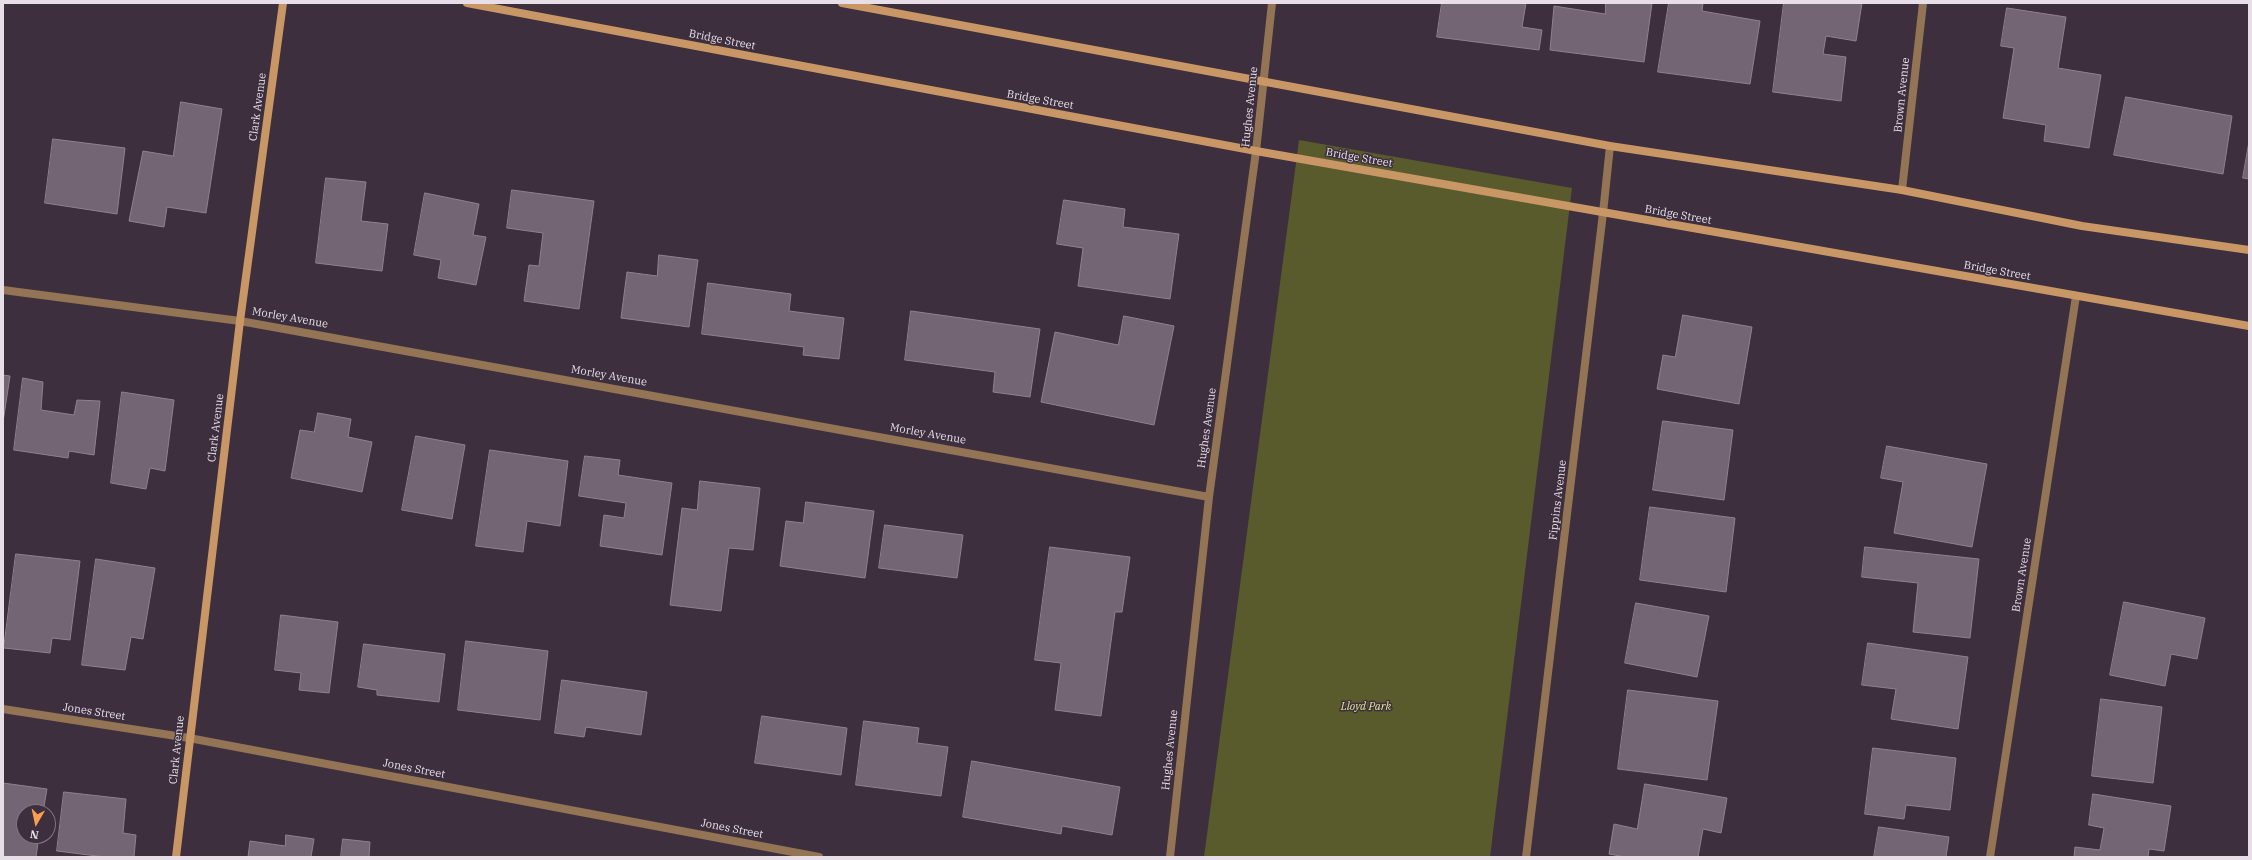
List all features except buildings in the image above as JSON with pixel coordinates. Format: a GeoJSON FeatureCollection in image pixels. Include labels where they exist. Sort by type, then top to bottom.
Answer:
{"type":"FeatureCollection","features":[{"type":"Feature","properties":{"kind":"main road","name":"Clark Avenue"},"geometry":{"type":"LineString","coordinates":[[176,857],[240,320],[283,3]]}},
{"type":"Feature","properties":{"kind":"main road","name":"Bridge Street"},"geometry":{"type":"LineString","coordinates":[[467,3],[1256,151],[2249,326]]}},
{"type":"Feature","properties":{"kind":"main road"},"geometry":{"type":"LineString","coordinates":[[842,3],[1610,146],[1902,190],[2082,226],[2249,250]]}},
{"type":"Feature","properties":{"kind":"street","name":"Hughes Avenue"},"geometry":{"type":"LineString","coordinates":[[1170,857],[1209,496],[1256,151],[1272,3]]}},
{"type":"Feature","properties":{"kind":"street","name":"Brown Avenue"},"geometry":{"type":"LineString","coordinates":[[1902,190],[1923,3]]}},
{"type":"Feature","properties":{"kind":"street","name":"Fippins Avenue"},"geometry":{"type":"LineString","coordinates":[[1526,857],[1610,146]]}},
{"type":"Feature","properties":{"kind":"street","name":"Morley Avenue"},"geometry":{"type":"LineString","coordinates":[[3,290],[240,320],[1209,496]]}},
{"type":"Feature","properties":{"kind":"street","name":"Brown Avenue"},"geometry":{"type":"LineString","coordinates":[[1990,857],[2076,296]]}},
{"type":"Feature","properties":{"kind":"street","name":"Jones Street"},"geometry":{"type":"LineString","coordinates":[[3,709],[189,738],[819,857]]}},
{"type":"Feature","properties":{"kind":"green space","name":"Lloyd Park"},"geometry":{"type":"Polygon","coordinates":[[[1299,140],[1572,188],[1490,857],[1204,857],[1299,140]]]}}]}
